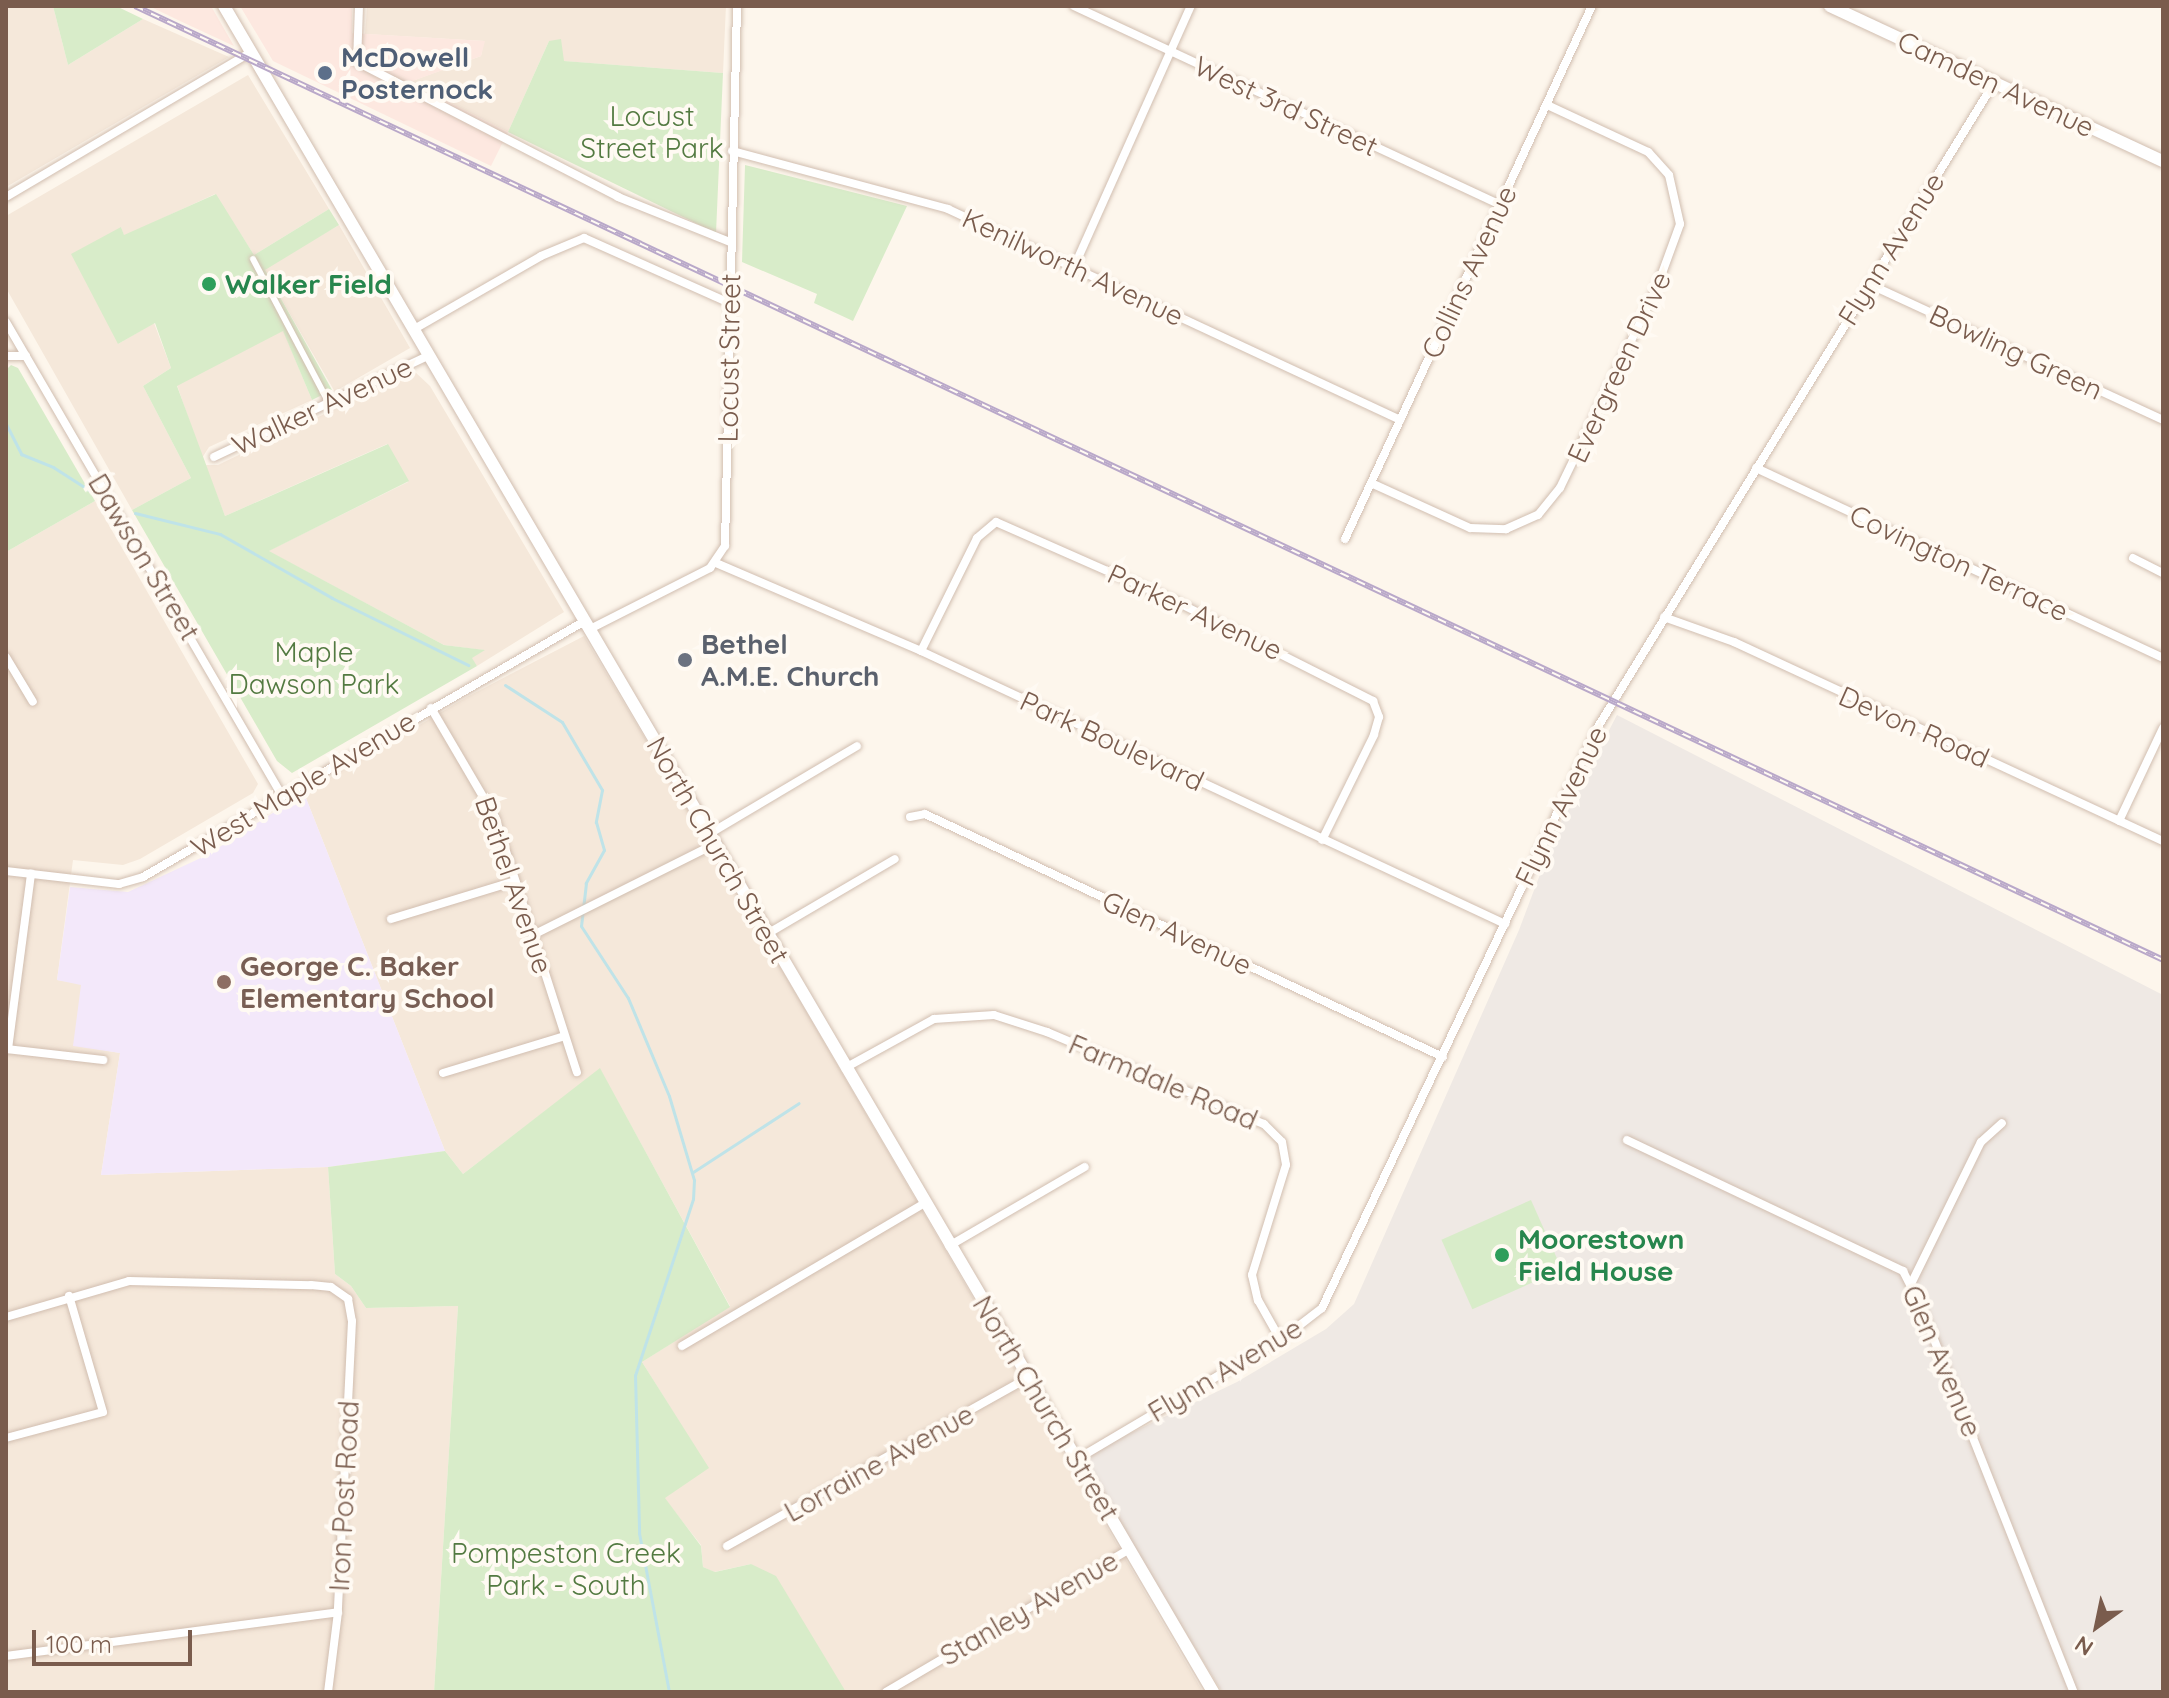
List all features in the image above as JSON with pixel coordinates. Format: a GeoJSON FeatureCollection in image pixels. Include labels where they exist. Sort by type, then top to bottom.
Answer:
{"type":"FeatureCollection","features":[{"type":"Feature","properties":{"kind":"main road","name":"North Church Street"},"geometry":{"type":"LineString","coordinates":[[224,6],[416,328],[586,626],[949,1246],[1079,1458],[1213,1692]]}},
{"type":"Feature","properties":{"kind":"main road","name":"Camden Avenue"},"geometry":{"type":"LineString","coordinates":[[1830,6],[2163,161]]}},
{"type":"Feature","properties":{"kind":"street"},"geometry":{"type":"LineString","coordinates":[[359,6],[357,62],[618,197],[730,242]]}},
{"type":"Feature","properties":{"kind":"street","name":"Locust Street"},"geometry":{"type":"LineString","coordinates":[[716,563],[726,536],[737,6]]}},
{"type":"Feature","properties":{"kind":"street","name":"West 3rd Street"},"geometry":{"type":"LineString","coordinates":[[1074,6],[1500,205]]}},
{"type":"Feature","properties":{"kind":"street"},"geometry":{"type":"LineString","coordinates":[[1074,267],[1191,6]]}},
{"type":"Feature","properties":{"kind":"street","name":"Collins Avenue"},"geometry":{"type":"LineString","coordinates":[[1345,539],[1592,6]]}},
{"type":"Feature","properties":{"kind":"street"},"geometry":{"type":"LineString","coordinates":[[6,197],[251,52]]}},
{"type":"Feature","properties":{"kind":"street","name":"Flynn Avenue"},"geometry":{"type":"LineString","coordinates":[[1079,1458],[1315,1316],[1333,1290],[1578,764],[1664,617],[1994,83]]}},
{"type":"Feature","properties":{"kind":"street","name":"Evergreen Drive"},"geometry":{"type":"LineString","coordinates":[[1371,483],[1470,528],[1506,529],[1538,515],[1560,488],[1657,287],[1680,224],[1669,175],[1648,152],[1547,105]]}},
{"type":"Feature","properties":{"kind":"street","name":"Kenilworth Avenue"},"geometry":{"type":"LineString","coordinates":[[732,151],[928,201],[1400,420]]}},
{"type":"Feature","properties":{"kind":"street"},"geometry":{"type":"LineString","coordinates":[[416,328],[563,244],[584,238],[729,303]]}},
{"type":"Feature","properties":{"kind":"street"},"geometry":{"type":"LineString","coordinates":[[253,259],[329,403]]}},
{"type":"Feature","properties":{"kind":"street","name":"Bowling Green"},"geometry":{"type":"LineString","coordinates":[[1869,284],[2163,420]]}},
{"type":"Feature","properties":{"kind":"street","name":"Dawson Street"},"geometry":{"type":"LineString","coordinates":[[6,322],[281,794]]}},
{"type":"Feature","properties":{"kind":"street","name":"Walker Avenue"},"geometry":{"type":"LineString","coordinates":[[214,457],[430,355]]}},
{"type":"Feature","properties":{"kind":"street"},"geometry":{"type":"LineString","coordinates":[[6,356],[26,356]]}},
{"type":"Feature","properties":{"kind":"street","name":"Covington Terrace"},"geometry":{"type":"LineString","coordinates":[[1756,468],[2163,658]]}},
{"type":"Feature","properties":{"kind":"street","name":"Parker Avenue"},"geometry":{"type":"LineString","coordinates":[[921,651],[977,538],[988,525],[1003,523],[1342,681],[1370,697],[1377,711],[1374,735],[1322,840]]}},
{"type":"Feature","properties":{"kind":"street"},"geometry":{"type":"LineString","coordinates":[[2133,558],[2163,573]]}},
{"type":"Feature","properties":{"kind":"street"},"geometry":{"type":"LineString","coordinates":[[586,626],[716,563]]}},
{"type":"Feature","properties":{"kind":"street","name":"Park Boulevard"},"geometry":{"type":"LineString","coordinates":[[716,563],[921,651],[1505,924]]}},
{"type":"Feature","properties":{"kind":"street","name":"Devon Road"},"geometry":{"type":"LineString","coordinates":[[1664,617],[1734,642],[2163,841]]}},
{"type":"Feature","properties":{"kind":"street","name":"West Maple Avenue"},"geometry":{"type":"LineString","coordinates":[[6,871],[119,884],[143,877],[431,708],[586,626]]}},
{"type":"Feature","properties":{"kind":"street"},"geometry":{"type":"LineString","coordinates":[[6,657],[33,702]]}},
{"type":"Feature","properties":{"kind":"street","name":"Bethel Avenue"},"geometry":{"type":"LineString","coordinates":[[431,708],[490,804],[577,1072]]}},
{"type":"Feature","properties":{"kind":"street"},"geometry":{"type":"LineString","coordinates":[[2119,821],[2163,728]]}},
{"type":"Feature","properties":{"kind":"street"},"geometry":{"type":"LineString","coordinates":[[533,935],[712,839],[857,746]]}},
{"type":"Feature","properties":{"kind":"street","name":"Glen Avenue"},"geometry":{"type":"LineString","coordinates":[[910,817],[925,814],[1443,1057]]}},
{"type":"Feature","properties":{"kind":"street"},"geometry":{"type":"LineString","coordinates":[[767,934],[895,859]]}},
{"type":"Feature","properties":{"kind":"street"},"geometry":{"type":"LineString","coordinates":[[31,874],[7,1049],[103,1060]]}},
{"type":"Feature","properties":{"kind":"street"},"geometry":{"type":"LineString","coordinates":[[391,919],[515,881]]}},
{"type":"Feature","properties":{"kind":"street","name":"Farmdale Road"},"geometry":{"type":"LineString","coordinates":[[845,1068],[934,1019],[994,1015],[1047,1032],[1264,1124],[1282,1142],[1286,1165],[1252,1275],[1258,1300],[1280,1339]]}},
{"type":"Feature","properties":{"kind":"street"},"geometry":{"type":"LineString","coordinates":[[443,1073],[565,1036]]}},
{"type":"Feature","properties":{"kind":"street"},"geometry":{"type":"LineString","coordinates":[[1911,1284],[1981,1142],[2002,1123]]}},
{"type":"Feature","properties":{"kind":"street","name":"Glen Avenue"},"geometry":{"type":"LineString","coordinates":[[1627,1140],[1885,1261],[1911,1284],[2074,1692]]}},
{"type":"Feature","properties":{"kind":"street"},"geometry":{"type":"LineString","coordinates":[[949,1246],[1085,1167]]}},
{"type":"Feature","properties":{"kind":"street"},"geometry":{"type":"LineString","coordinates":[[682,1346],[925,1203]]}},
{"type":"Feature","properties":{"kind":"street","name":"Iron Post Road"},"geometry":{"type":"LineString","coordinates":[[69,1296],[129,1281],[311,1285],[331,1287],[348,1299],[352,1321],[338,1612],[328,1692]]}},
{"type":"Feature","properties":{"kind":"street"},"geometry":{"type":"LineString","coordinates":[[6,1317],[69,1296],[103,1412],[6,1438]]}},
{"type":"Feature","properties":{"kind":"street","name":"Lorraine Avenue"},"geometry":{"type":"LineString","coordinates":[[727,1546],[1029,1377]]}},
{"type":"Feature","properties":{"kind":"street","name":"Stanley Avenue"},"geometry":{"type":"LineString","coordinates":[[886,1692],[1130,1549]]}},
{"type":"Feature","properties":{"kind":"street"},"geometry":{"type":"LineString","coordinates":[[6,1656],[338,1612]]}},
{"type":"Feature","properties":{"kind":"shaded area"},"geometry":{"type":"Polygon","coordinates":[[[6,6],[53,6],[68,65],[143,19],[229,57],[6,187],[6,6]]]}},
{"type":"Feature","properties":{"kind":"shaded area"},"geometry":{"type":"Polygon","coordinates":[[[149,6],[211,6],[234,46],[180,21],[149,6]]]}},
{"type":"Feature","properties":{"kind":"shaded area"},"geometry":{"type":"Polygon","coordinates":[[[240,6],[352,6],[352,33],[485,41],[481,56],[410,82],[508,132],[491,166],[273,61],[240,6]]]}},
{"type":"Feature","properties":{"kind":"shaded area"},"geometry":{"type":"Polygon","coordinates":[[[367,6],[726,6],[723,73],[563,61],[549,41],[508,132],[409,82],[481,56],[484,41],[365,34],[367,6]]]}},
{"type":"Feature","properties":{"kind":"shaded area"},"geometry":{"type":"Polygon","coordinates":[[[248,75],[329,209],[254,255],[215,194],[124,236],[121,227],[118,344],[154,323],[171,368],[143,386],[191,478],[132,510],[6,288],[6,216],[248,75]]]}},
{"type":"Feature","properties":{"kind":"shaded area"},"geometry":{"type":"Polygon","coordinates":[[[339,225],[410,348],[335,391],[264,268],[339,225]]]}},
{"type":"Feature","properties":{"kind":"shaded area"},"geometry":{"type":"Polygon","coordinates":[[[283,330],[312,400],[209,447],[202,458],[177,385],[283,330]]]}},
{"type":"Feature","properties":{"kind":"shaded area"},"geometry":{"type":"Polygon","coordinates":[[[414,371],[430,386],[564,612],[477,666],[471,658],[483,650],[444,645],[268,551],[408,482],[387,444],[225,516],[205,465],[218,465],[414,371]]]}},
{"type":"Feature","properties":{"kind":"shaded area"},"geometry":{"type":"Polygon","coordinates":[[[95,501],[258,784],[253,793],[140,859],[123,865],[73,860],[57,980],[82,984],[74,1045],[120,1053],[101,1175],[328,1167],[335,1274],[351,1286],[366,1308],[458,1306],[434,1692],[6,1692],[6,552],[95,501]]]}},
{"type":"Feature","properties":{"kind":"shaded area"},"geometry":{"type":"Polygon","coordinates":[[[584,636],[1203,1692],[846,1692],[751,1564],[714,1572],[703,1567],[701,1545],[664,1498],[708,1468],[642,1362],[730,1306],[600,1069],[463,1174],[445,1151],[304,793],[467,697],[584,636]]]}},
{"type":"Feature","properties":{"kind":"shaded area"},"geometry":{"type":"Polygon","coordinates":[[[1617,715],[2163,995],[2163,1692],[1222,1692],[1079,1458],[1237,1382],[1326,1329],[1354,1304],[1519,930],[1556,832],[1617,715]]]}},
{"type":"Feature","properties":{"kind":"shaded area","name":"George C. Baker Elementary School"},"geometry":{"type":"Polygon","coordinates":[[[304,793],[445,1151],[328,1167],[101,1175],[120,1053],[73,1046],[81,985],[57,980],[70,887],[128,892],[207,855],[304,793]]]}},
{"type":"Feature","properties":{"kind":"green space"},"geometry":{"type":"Polygon","coordinates":[[[53,6],[116,6],[143,19],[68,65],[53,6]]]}},
{"type":"Feature","properties":{"kind":"green space","name":"Locust Street Park"},"geometry":{"type":"Polygon","coordinates":[[[561,39],[564,61],[723,73],[716,233],[508,132],[549,41],[561,39]]]}},
{"type":"Feature","properties":{"kind":"green space","name":"Locust Street Park"},"geometry":{"type":"Polygon","coordinates":[[[745,165],[907,206],[853,321],[814,303],[817,294],[742,262],[745,165]]]}},
{"type":"Feature","properties":{"kind":"green space","name":"Maple Dawson Park"},"geometry":{"type":"Polygon","coordinates":[[[216,194],[254,255],[329,209],[339,225],[265,270],[332,390],[312,400],[283,331],[177,386],[225,516],[388,444],[409,481],[269,551],[444,645],[485,650],[472,658],[477,666],[292,773],[277,761],[132,510],[191,478],[143,386],[171,368],[155,323],[118,344],[71,254],[121,227],[124,235],[216,194]]]}},
{"type":"Feature","properties":{"kind":"green space"},"geometry":{"type":"Polygon","coordinates":[[[11,365],[18,368],[95,501],[6,552],[6,370],[11,365]]]}},
{"type":"Feature","properties":{"kind":"green space","name":"Pompeston Creek Park - South"},"geometry":{"type":"Polygon","coordinates":[[[600,1068],[730,1307],[642,1362],[709,1468],[665,1498],[701,1546],[703,1567],[715,1572],[751,1564],[776,1576],[846,1692],[434,1692],[458,1306],[366,1308],[351,1286],[335,1274],[328,1167],[445,1151],[463,1174],[600,1068]]]}},
{"type":"Feature","properties":{"kind":"green space","name":"Moorestown Field House"},"geometry":{"type":"Polygon","coordinates":[[[1531,1200],[1562,1269],[1472,1309],[1441,1240],[1531,1200]]]}},
{"type":"Feature","properties":{"kind":"waterway"},"geometry":{"type":"LineString","coordinates":[[6,424],[21,454],[53,467],[95,494]]}},
{"type":"Feature","properties":{"kind":"waterway"},"geometry":{"type":"LineString","coordinates":[[135,513],[220,534],[332,598],[468,665]]}},
{"type":"Feature","properties":{"kind":"waterway"},"geometry":{"type":"LineString","coordinates":[[505,685],[562,722],[602,790],[596,822],[604,850],[586,883],[581,926],[628,998],[669,1096],[694,1180],[693,1199],[635,1375],[639,1533],[669,1692]]}},
{"type":"Feature","properties":{"kind":"waterway"},"geometry":{"type":"LineString","coordinates":[[693,1172],[799,1103]]}},
{"type":"Feature","properties":{"kind":"railway"},"geometry":{"type":"LineString","coordinates":[[135,6],[2163,960]]}},
{"type":"Feature","properties":{"kind":"place","name":"McDowell Posternock"},"geometry":{"type":"Point","coordinates":[325,73]}},
{"type":"Feature","properties":{"kind":"place","name":"Walker Field"},"geometry":{"type":"Point","coordinates":[209,284]}},
{"type":"Feature","properties":{"kind":"place","name":"Bethel A.M.E. Church"},"geometry":{"type":"Point","coordinates":[685,660]}},
{"type":"Feature","properties":{"kind":"place","name":"George C. Baker Elementary School"},"geometry":{"type":"Point","coordinates":[224,982]}},
{"type":"Feature","properties":{"kind":"place","name":"Moorestown Field House"},"geometry":{"type":"Point","coordinates":[1502,1255]}}]}
